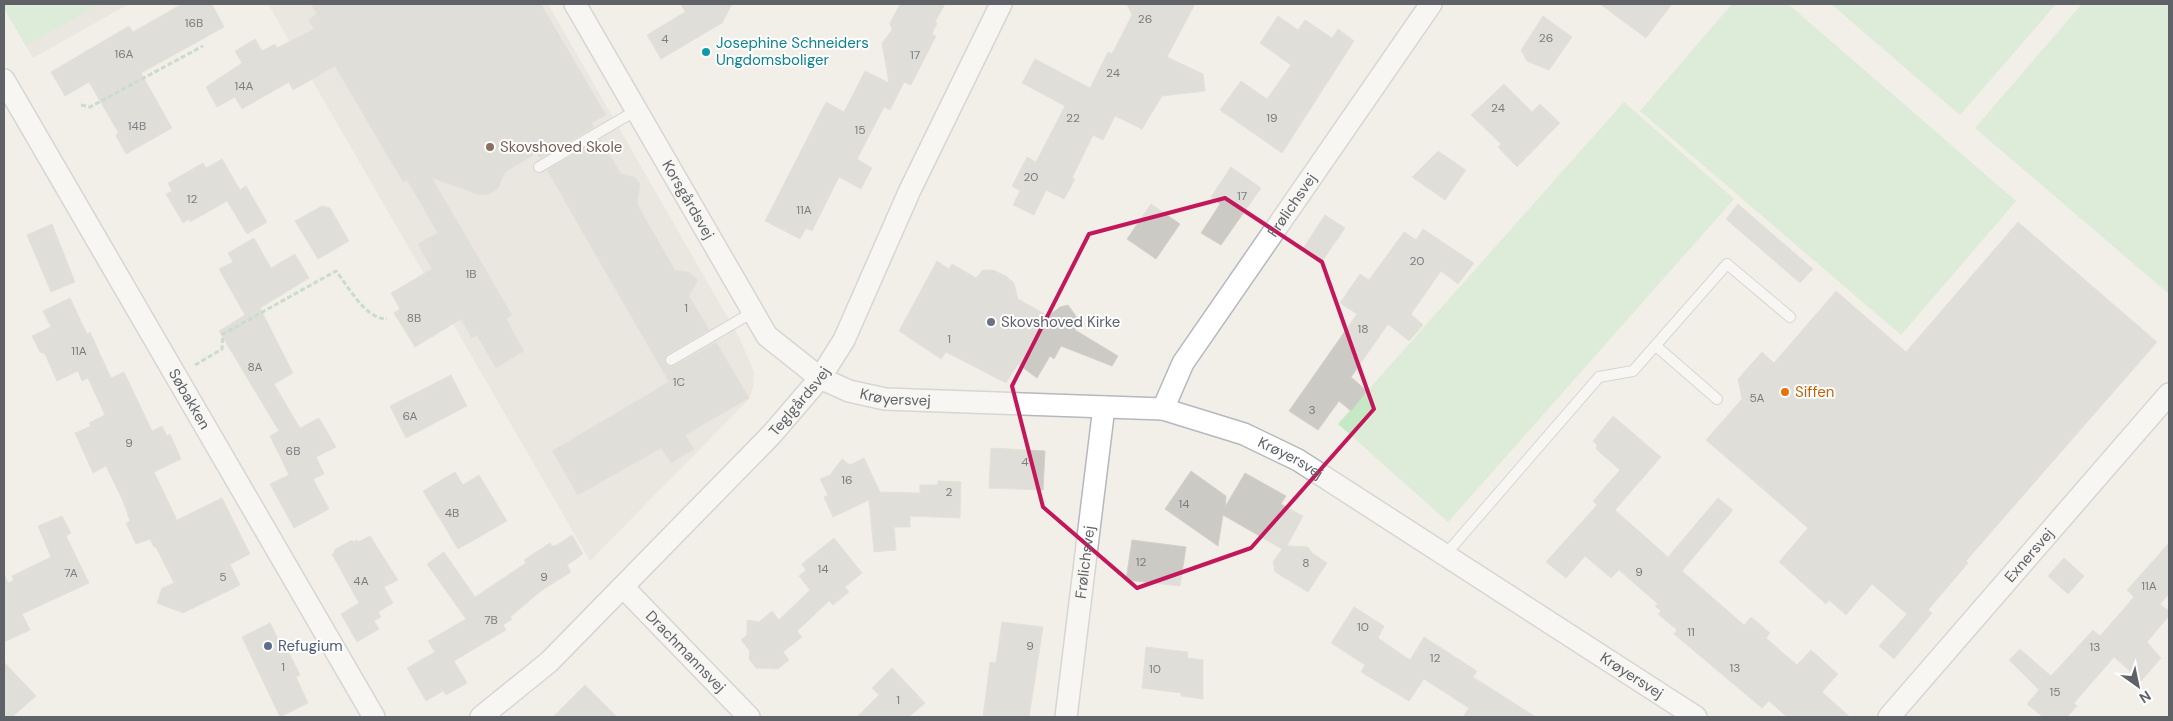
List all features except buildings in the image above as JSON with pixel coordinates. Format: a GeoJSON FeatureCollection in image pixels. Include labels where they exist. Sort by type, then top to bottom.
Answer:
{"type":"FeatureCollection","features":[{"type":"Feature","properties":{"kind":"street","name":"Korsgårdsvej"},"geometry":{"type":"LineString","coordinates":[[575,4],[767,336],[820,378]]}},
{"type":"Feature","properties":{"kind":"street","name":"Teglgårdsvej"},"geometry":{"type":"LineString","coordinates":[[481,717],[549,662],[772,434],[820,378],[844,340],[910,190],[1001,4]]}},
{"type":"Feature","properties":{"kind":"street","name":"Frølichsvej"},"geometry":{"type":"LineString","coordinates":[[1163,409],[1183,363],[1430,4]]}},
{"type":"Feature","properties":{"kind":"street","name":"Søbakken"},"geometry":{"type":"LineString","coordinates":[[4,80],[374,717]]}},
{"type":"Feature","properties":{"kind":"street","name":"Krøyersvej"},"geometry":{"type":"LineString","coordinates":[[820,378],[849,391],[885,399],[1163,409],[1244,434],[1298,460],[1696,717]]}},
{"type":"Feature","properties":{"kind":"street","name":"Exnersvej"},"geometry":{"type":"LineString","coordinates":[[1888,717],[2169,394]]}},
{"type":"Feature","properties":{"kind":"street","name":"Frølichsvej"},"geometry":{"type":"LineString","coordinates":[[1066,717],[1104,407]]}},
{"type":"Feature","properties":{"kind":"street","name":"Drachmannsvej"},"geometry":{"type":"LineString","coordinates":[[623,587],[749,717]]}},
{"type":"Feature","properties":{"kind":"lane"},"geometry":{"type":"LineString","coordinates":[[538,167],[637,110]]}},
{"type":"Feature","properties":{"kind":"lane"},"geometry":{"type":"LineString","coordinates":[[1445,555],[1599,376],[1633,371],[1727,264],[1790,317]]}},
{"type":"Feature","properties":{"kind":"lane"},"geometry":{"type":"LineString","coordinates":[[671,360],[753,312]]}},
{"type":"Feature","properties":{"kind":"lane"},"geometry":{"type":"LineString","coordinates":[[1656,346],[1717,399]]}},
{"type":"Feature","properties":{"kind":"path"},"geometry":{"type":"LineString","coordinates":[[81,105],[90,107],[203,46]]}},
{"type":"Feature","properties":{"kind":"path"},"geometry":{"type":"LineString","coordinates":[[176,377],[222,349],[224,334],[336,271],[363,306],[378,319],[387,319]]}},
{"type":"Feature","properties":{"kind":"highlighted area"},"geometry":{"type":"Polygon","coordinates":[[[1225,198],[1322,262],[1374,409],[1251,548],[1137,588],[1043,507],[1012,386],[1089,234],[1225,198]]]}},
{"type":"Feature","properties":{"kind":"shaded area"},"geometry":{"type":"Polygon","coordinates":[[[4,4],[129,4],[33,58],[4,8],[4,4]]]}},
{"type":"Feature","properties":{"kind":"shaded area","name":"Skovshoved Skole"},"geometry":{"type":"Polygon","coordinates":[[[268,4],[548,4],[740,339],[754,372],[753,388],[749,399],[590,561],[268,4]]]}},
{"type":"Feature","properties":{"kind":"green space"},"geometry":{"type":"Polygon","coordinates":[[[4,4],[99,4],[26,46],[4,8],[4,4]]]}},
{"type":"Feature","properties":{"kind":"green space"},"geometry":{"type":"Polygon","coordinates":[[[1732,4],[1788,4],[2016,201],[1901,335],[1640,111],[1732,4]]]}},
{"type":"Feature","properties":{"kind":"green space"},"geometry":{"type":"Polygon","coordinates":[[[1831,4],[2056,4],[1960,115],[1831,4]]]}},
{"type":"Feature","properties":{"kind":"green space"},"geometry":{"type":"Polygon","coordinates":[[[2082,4],[2169,4],[2169,294],[1975,128],[2082,4]]]}},
{"type":"Feature","properties":{"kind":"green space"},"geometry":{"type":"Polygon","coordinates":[[[1624,102],[1734,199],[1448,522],[1338,424],[1624,102]]]}},
{"type":"Feature","properties":{"kind":"place","name":"Josephine Schneiders Ungdomsboliger"},"geometry":{"type":"Point","coordinates":[706,52]}},
{"type":"Feature","properties":{"kind":"place","name":"Skovshoved Skole"},"geometry":{"type":"Point","coordinates":[490,147]}},
{"type":"Feature","properties":{"kind":"place","name":"Skovshoved Kirke"},"geometry":{"type":"Point","coordinates":[991,322]}},
{"type":"Feature","properties":{"kind":"place","name":"Siffen"},"geometry":{"type":"Point","coordinates":[1785,392]}},
{"type":"Feature","properties":{"kind":"place","name":"Refugium"},"geometry":{"type":"Point","coordinates":[268,646]}}]}
